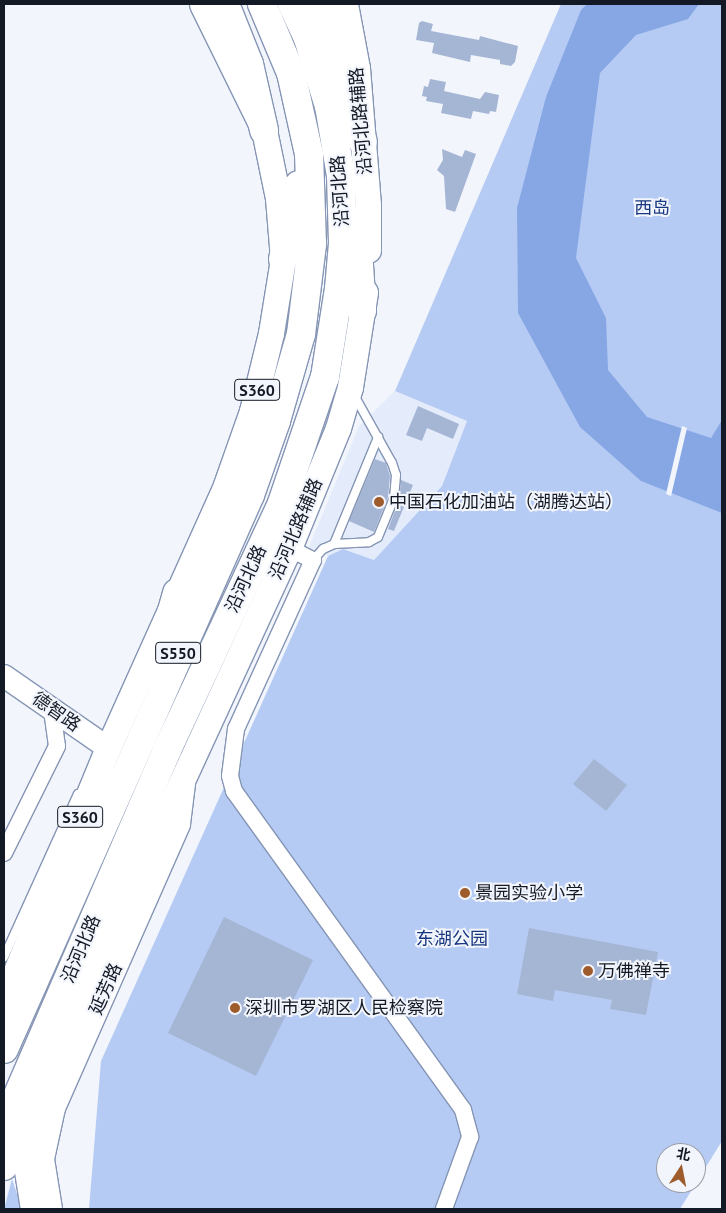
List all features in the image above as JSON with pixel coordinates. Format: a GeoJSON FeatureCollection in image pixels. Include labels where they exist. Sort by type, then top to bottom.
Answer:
{"type":"FeatureCollection","features":[{"type":"Feature","properties":{"kind":"highway"},"geometry":{"type":"LineString","coordinates":[[225,4],[249,64],[264,130]]}},
{"type":"Feature","properties":{"kind":"highway","name":"沿河北路"},"geometry":{"type":"LineString","coordinates":[[4,1049],[118,756],[250,495],[276,421],[301,334],[312,244],[310,164],[303,118],[275,30],[262,4]]}},
{"type":"Feature","properties":{"kind":"highway","name":"沿河北路"},"geometry":{"type":"LineString","coordinates":[[4,1127],[180,723],[282,503],[312,422],[325,377],[336,318],[343,243],[341,176],[328,106],[308,38],[292,4]]}},
{"type":"Feature","properties":{"kind":"highway"},"geometry":{"type":"LineString","coordinates":[[321,4],[363,142]]}},
{"type":"Feature","properties":{"kind":"highway"},"geometry":{"type":"LineString","coordinates":[[328,106],[344,153],[352,190],[361,262],[362,310]]}},
{"type":"Feature","properties":{"kind":"highway"},"geometry":{"type":"LineString","coordinates":[[283,259],[298,202],[303,118]]}},
{"type":"Feature","properties":{"kind":"highway"},"geometry":{"type":"LineString","coordinates":[[118,756],[178,593]]}},
{"type":"Feature","properties":{"kind":"highway","name":"S360"},"geometry":{"type":"LineString","coordinates":[[35,1209],[28,1165],[34,1119],[134,885]]}},
{"type":"Feature","properties":{"kind":"main road","name":"S360"},"geometry":{"type":"LineString","coordinates":[[178,593],[226,485],[252,411],[272,333],[283,259],[278,198],[264,130],[202,4]]}},
{"type":"Feature","properties":{"kind":"main road","name":"沿河北路辅路"},"geometry":{"type":"LineString","coordinates":[[55,1009],[134,885],[289,548],[338,428],[350,387],[362,310],[369,240],[357,68],[345,4]]}},
{"type":"Feature","properties":{"kind":"main road","name":"S360"},"geometry":{"type":"LineString","coordinates":[[4,1000],[118,756]]}},
{"type":"Feature","properties":{"kind":"main road"},"geometry":{"type":"LineString","coordinates":[[4,1167],[35,1055]]}},
{"type":"Feature","properties":{"kind":"street"},"geometry":{"type":"LineString","coordinates":[[289,548],[313,560],[236,729],[230,776],[234,791],[464,1110],[470,1138],[444,1209]]}},
{"type":"Feature","properties":{"kind":"street","name":"德智路"},"geometry":{"type":"LineString","coordinates":[[4,676],[118,756]]}},
{"type":"Feature","properties":{"kind":"street"},"geometry":{"type":"LineString","coordinates":[[4,853],[57,746],[52,710]]}},
{"type":"Feature","properties":{"kind":"street","name":"延芳路"},"geometry":{"type":"LineString","coordinates":[[51,1209],[44,1177],[45,1139],[54,1108],[86,1026],[180,824],[186,771]]}},
{"type":"Feature","properties":{"kind":"lane"},"geometry":{"type":"LineString","coordinates":[[334,544],[369,542],[383,529],[394,498],[396,475],[378,437],[350,387]]}},
{"type":"Feature","properties":{"kind":"lane"},"geometry":{"type":"LineString","coordinates":[[313,560],[334,544],[378,437]]}},
{"type":"Feature","properties":{"kind":"lane"},"geometry":{"type":"LineString","coordinates":[[4,957],[72,803],[118,756]]}},
{"type":"Feature","properties":{"kind":"shaded area"},"geometry":{"type":"Polygon","coordinates":[[[587,4],[699,4],[688,19],[636,35],[600,73],[576,258],[606,318],[608,370],[647,417],[711,438],[722,420],[722,513],[641,481],[580,427],[518,313],[517,208],[546,97],[581,10],[587,4]]]}},
{"type":"Feature","properties":{"kind":"shaded area"},"geometry":{"type":"Polygon","coordinates":[[[395,391],[467,421],[442,486],[374,560],[343,549],[328,556],[309,547],[359,426],[395,391]]]}},
{"type":"Feature","properties":{"kind":"green space","name":"东湖公园"},"geometry":{"type":"Polygon","coordinates":[[[561,4],[722,4],[722,1141],[706,1167],[706,1143],[656,1143],[656,1193],[690,1193],[680,1209],[89,1209],[101,1061],[328,556],[343,549],[374,560],[442,486],[467,421],[395,391],[561,4]]]}},
{"type":"Feature","properties":{"kind":"green space"},"geometry":{"type":"Polygon","coordinates":[[[12,1179],[22,1209],[4,1209],[12,1179]]]}},
{"type":"Feature","properties":{"kind":"pier"},"geometry":{"type":"Polygon","coordinates":[[[682,426],[687,428],[671,496],[666,494],[682,426]]]}},
{"type":"Feature","properties":{"kind":"building"},"geometry":{"type":"Polygon","coordinates":[[[422,21],[433,24],[431,31],[479,40],[480,36],[518,46],[515,62],[511,66],[500,64],[500,60],[471,55],[470,62],[432,53],[434,43],[416,40],[419,23],[422,21]]]}},
{"type":"Feature","properties":{"kind":"building"},"geometry":{"type":"Polygon","coordinates":[[[430,79],[446,82],[444,91],[480,99],[485,92],[499,95],[496,112],[490,111],[489,114],[473,111],[471,119],[441,113],[443,104],[426,101],[427,97],[422,96],[424,86],[428,87],[430,79]]]}},
{"type":"Feature","properties":{"kind":"building"},"geometry":{"type":"Polygon","coordinates":[[[442,149],[462,157],[465,150],[476,154],[455,212],[446,209],[444,176],[437,170],[443,160],[442,149]]]}},
{"type":"Feature","properties":{"kind":"building"},"geometry":{"type":"Polygon","coordinates":[[[418,406],[459,424],[453,439],[427,428],[422,441],[406,435],[418,406]]]}},
{"type":"Feature","properties":{"kind":"building"},"geometry":{"type":"Polygon","coordinates":[[[375,459],[386,463],[390,476],[388,497],[374,532],[349,521],[375,459]]]}},
{"type":"Feature","properties":{"kind":"building"},"geometry":{"type":"Polygon","coordinates":[[[401,480],[413,485],[394,531],[388,529],[399,500],[401,480]]]}},
{"type":"Feature","properties":{"kind":"building"},"geometry":{"type":"Polygon","coordinates":[[[594,759],[627,785],[606,811],[573,784],[594,759]]]}},
{"type":"Feature","properties":{"kind":"building","name":"深圳市罗湖区人民检察院"},"geometry":{"type":"Polygon","coordinates":[[[224,917],[313,960],[256,1076],[168,1033],[224,917]]]}},
{"type":"Feature","properties":{"kind":"building","name":"万佛禅寺"},"geometry":{"type":"Polygon","coordinates":[[[529,928],[658,952],[646,1015],[610,1009],[612,1000],[555,990],[553,1001],[517,994],[529,928]]]}},
{"type":"Feature","properties":{"kind":"place","name":"中国石化加油站（湖腾达站）"},"geometry":{"type":"Point","coordinates":[379,502]}},
{"type":"Feature","properties":{"kind":"place","name":"景园实验小学"},"geometry":{"type":"Point","coordinates":[465,893]}},
{"type":"Feature","properties":{"kind":"place","name":"万佛禅寺"},"geometry":{"type":"Point","coordinates":[588,971]}},
{"type":"Feature","properties":{"kind":"place","name":"深圳市罗湖区人民检察院"},"geometry":{"type":"Point","coordinates":[235,1008]}},
{"type":"Feature","properties":{"kind":"park label","name":"西岛"},"geometry":{"type":"Point","coordinates":[652,208]}}]}
